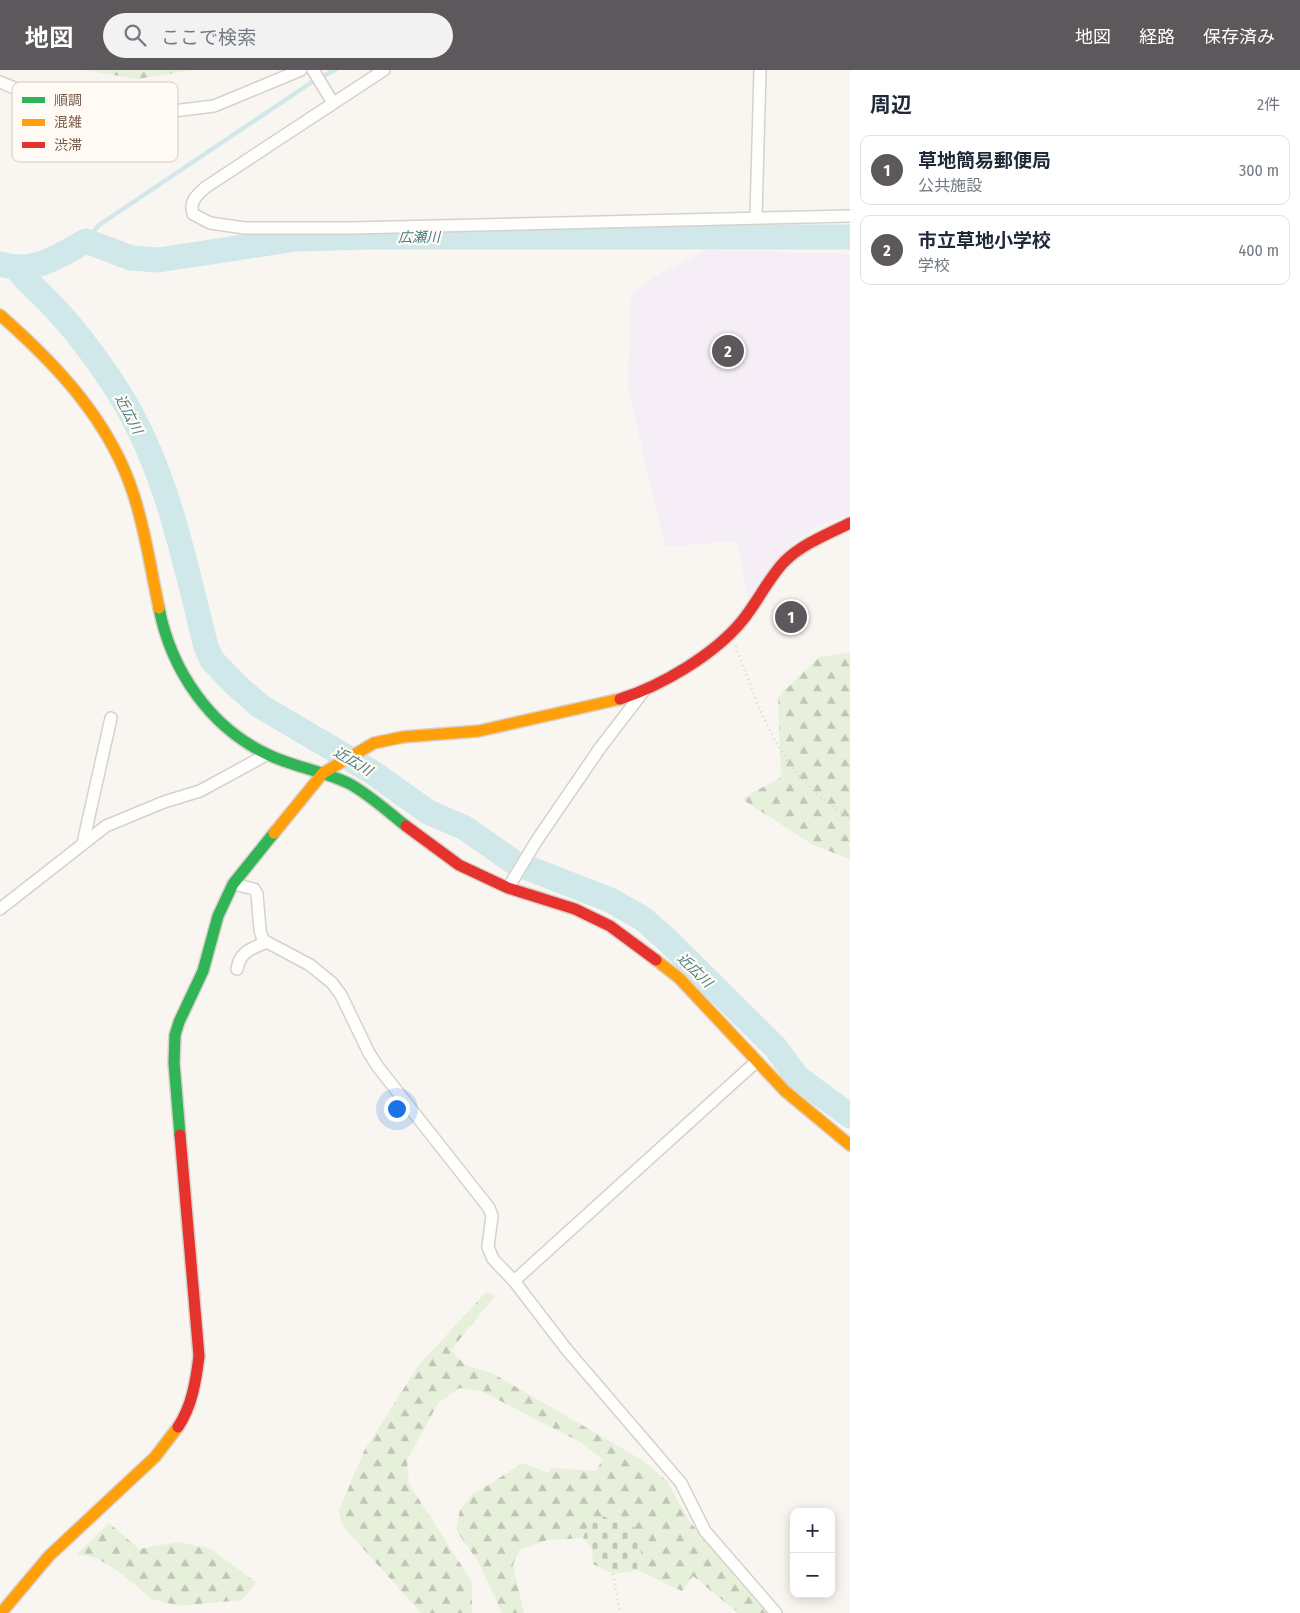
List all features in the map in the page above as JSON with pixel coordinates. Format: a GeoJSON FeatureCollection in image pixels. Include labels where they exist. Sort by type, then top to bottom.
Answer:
{"type":"FeatureCollection","features":[{"type":"Feature","properties":{"kind":"street"},"geometry":{"type":"LineString","coordinates":[[178,110],[214,106],[301,70]]}},
{"type":"Feature","properties":{"kind":"street"},"geometry":{"type":"LineString","coordinates":[[313,70],[332,102]]}},
{"type":"Feature","properties":{"kind":"street"},"geometry":{"type":"LineString","coordinates":[[384,70],[332,102],[198,194],[191,207],[193,214],[210,223],[245,228],[351,228],[850,216]]}},
{"type":"Feature","properties":{"kind":"street"},"geometry":{"type":"LineString","coordinates":[[756,218],[760,70]]}},
{"type":"Feature","properties":{"kind":"street"},"geometry":{"type":"LineString","coordinates":[[0,82],[12,87]]}},
{"type":"Feature","properties":{"kind":"street"},"geometry":{"type":"LineString","coordinates":[[0,315],[37,347],[68,379],[94,414],[122,465],[140,513],[162,628],[170,651],[200,702],[217,720],[250,746],[266,755],[323,773],[353,786],[458,865],[508,888],[575,909],[610,926],[666,966],[692,991],[785,1091],[850,1145]]}},
{"type":"Feature","properties":{"kind":"street"},"geometry":{"type":"LineString","coordinates":[[1,1613],[44,1563],[163,1450],[180,1427],[196,1391],[199,1356],[174,1049],[179,1022],[203,971],[218,916],[233,884],[323,773],[356,751],[374,743],[403,737],[479,731],[597,706],[643,692],[693,663],[731,633],[742,621],[784,562],[807,544],[850,523]]}},
{"type":"Feature","properties":{"kind":"street"},"geometry":{"type":"LineString","coordinates":[[508,888],[537,840],[600,748],[643,692]]}},
{"type":"Feature","properties":{"kind":"street"},"geometry":{"type":"LineString","coordinates":[[83,843],[111,718]]}},
{"type":"Feature","properties":{"kind":"street"},"geometry":{"type":"LineString","coordinates":[[0,909],[106,826],[164,802],[200,790],[266,755]]}},
{"type":"Feature","properties":{"kind":"street"},"geometry":{"type":"LineString","coordinates":[[233,884],[254,889],[257,894],[260,930],[265,943],[310,965],[336,989],[378,1067],[489,1208],[492,1216],[488,1242],[489,1252],[514,1281],[562,1344],[680,1483],[704,1532],[776,1613]]}},
{"type":"Feature","properties":{"kind":"street"},"geometry":{"type":"LineString","coordinates":[[237,969],[238,962],[246,950],[265,943]]}},
{"type":"Feature","properties":{"kind":"street"},"geometry":{"type":"LineString","coordinates":[[514,1281],[757,1061]]}},
{"type":"Feature","properties":{"kind":"path"},"geometry":{"type":"LineString","coordinates":[[731,633],[755,702],[775,744],[792,768],[814,791],[850,818]]}},
{"type":"Feature","properties":{"kind":"path"},"geometry":{"type":"LineString","coordinates":[[614,1574],[620,1613]]}},
{"type":"Feature","properties":{"kind":"shaded area"},"geometry":{"type":"Polygon","coordinates":[[[707,250],[850,254],[850,515],[819,526],[794,542],[778,558],[748,600],[737,541],[665,547],[628,388],[631,294],[659,274],[707,250]]]}},
{"type":"Feature","properties":{"kind":"green space"},"geometry":{"type":"Polygon","coordinates":[[[85,70],[193,70],[137,79],[85,70]]]}},
{"type":"Feature","properties":{"kind":"green space"},"geometry":{"type":"Polygon","coordinates":[[[850,653],[850,859],[813,845],[742,799],[781,777],[778,697],[819,657],[850,653]]]}},
{"type":"Feature","properties":{"kind":"green space"},"geometry":{"type":"Polygon","coordinates":[[[486,1292],[495,1296],[451,1350],[465,1365],[492,1373],[642,1460],[667,1481],[689,1521],[770,1613],[738,1613],[693,1576],[682,1591],[638,1570],[636,1559],[589,1523],[583,1538],[547,1540],[519,1550],[513,1565],[524,1613],[502,1613],[479,1563],[456,1530],[460,1510],[472,1495],[523,1463],[548,1473],[553,1468],[595,1471],[603,1460],[580,1442],[481,1391],[459,1388],[438,1403],[407,1460],[409,1484],[472,1582],[472,1613],[421,1613],[342,1525],[339,1511],[364,1451],[418,1366],[486,1292]]]}},
{"type":"Feature","properties":{"kind":"green space"},"geometry":{"type":"Polygon","coordinates":[[[602,1516],[639,1529],[641,1554],[636,1559],[638,1570],[613,1574],[593,1564],[592,1549],[583,1538],[589,1523],[602,1516]]]}},
{"type":"Feature","properties":{"kind":"green space"},"geometry":{"type":"Polygon","coordinates":[[[109,1523],[139,1549],[178,1542],[211,1549],[256,1582],[242,1600],[179,1606],[152,1599],[119,1572],[97,1558],[77,1554],[109,1523]]]}},
{"type":"Feature","properties":{"kind":"waterway"},"geometry":{"type":"LineString","coordinates":[[86,241],[99,225],[312,82],[335,70]]}},
{"type":"Feature","properties":{"kind":"waterway","name":"広瀬川"},"geometry":{"type":"LineString","coordinates":[[0,264],[13,267],[35,265],[55,258],[86,241],[131,258],[158,260],[296,239],[371,237],[850,237]]}},
{"type":"Feature","properties":{"kind":"waterway","name":"近広川"},"geometry":{"type":"LineString","coordinates":[[17,269],[80,337],[110,379],[129,410],[145,442],[170,508],[206,647],[212,660],[235,684],[260,706],[372,772],[428,812],[465,828],[515,863],[610,900],[642,918],[666,939],[775,1047],[797,1077],[850,1116]]}},
{"type":"Feature","properties":{"kind":"traffic: fast"},"geometry":{"type":"LineString","coordinates":[[159,608],[173,653],[184,675],[196,695],[211,713],[229,729],[269,755],[288,763],[329,775],[356,787],[406,826]]}},
{"type":"Feature","properties":{"kind":"traffic: fast"},"geometry":{"type":"LineString","coordinates":[[180,1135],[174,1063],[175,1035],[179,1022],[203,971],[218,916],[233,884],[274,833]]}},
{"type":"Feature","properties":{"kind":"traffic: slow"},"geometry":{"type":"LineString","coordinates":[[0,315],[42,354],[80,397],[97,419],[111,444],[124,469],[134,496],[145,538],[159,608]]}},
{"type":"Feature","properties":{"kind":"traffic: slow"},"geometry":{"type":"LineString","coordinates":[[274,833],[323,773],[374,743],[403,737],[479,731],[620,699]]}},
{"type":"Feature","properties":{"kind":"traffic: slow"},"geometry":{"type":"LineString","coordinates":[[656,960],[679,978],[785,1091],[850,1145]]}},
{"type":"Feature","properties":{"kind":"traffic: slow"},"geometry":{"type":"LineString","coordinates":[[1,1613],[49,1556],[155,1457],[178,1427]]}},
{"type":"Feature","properties":{"kind":"traffic: jam"},"geometry":{"type":"LineString","coordinates":[[620,699],[669,678],[717,646],[742,621],[784,562],[807,545],[850,523]]}},
{"type":"Feature","properties":{"kind":"traffic: jam"},"geometry":{"type":"LineString","coordinates":[[406,826],[459,865],[508,888],[575,909],[610,926],[656,960]]}},
{"type":"Feature","properties":{"kind":"traffic: jam"},"geometry":{"type":"LineString","coordinates":[[178,1427],[190,1402],[199,1356],[180,1135]]}},
{"type":"Feature","properties":{"kind":"place","name":"市立草地小学校"},"geometry":{"type":"Point","coordinates":[728,351]}},
{"type":"Feature","properties":{"kind":"place","name":"草地簡易郵便局"},"geometry":{"type":"Point","coordinates":[791,617]}}]}
